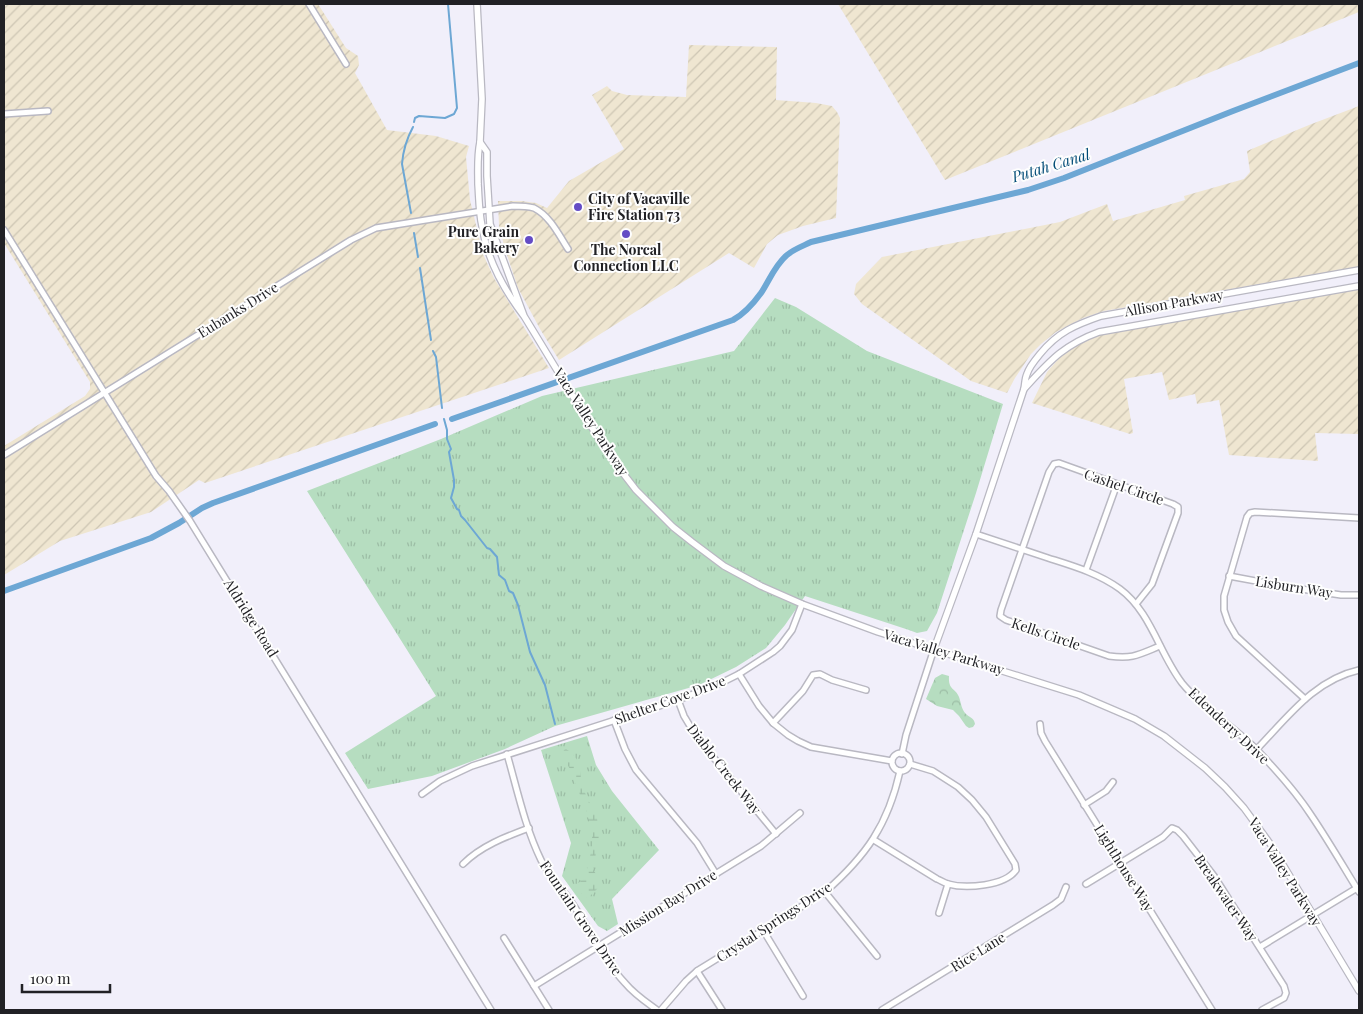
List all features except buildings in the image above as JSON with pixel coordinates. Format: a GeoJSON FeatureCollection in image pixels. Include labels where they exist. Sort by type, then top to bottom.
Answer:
{"type":"FeatureCollection","features":[{"type":"Feature","properties":{"kind":"street"},"geometry":{"type":"LineString","coordinates":[[309,4],[346,64]]}},
{"type":"Feature","properties":{"kind":"street","name":"Vaca Valley Parkway"},"geometry":{"type":"LineString","coordinates":[[477,4],[482,99],[480,142],[477,154],[481,225],[485,243],[512,300],[524,316],[602,444],[636,490],[673,527],[692,542],[724,566],[761,586],[802,604],[878,632],[1079,695],[1135,719],[1164,736],[1205,768],[1226,787],[1244,808],[1271,845],[1359,991]]}},
{"type":"Feature","properties":{"kind":"street"},"geometry":{"type":"LineString","coordinates":[[4,114],[48,110]]}},
{"type":"Feature","properties":{"kind":"street","name":"Vaca Valley Parkway"},"geometry":{"type":"LineString","coordinates":[[480,142],[486,152],[490,224],[524,316]]}},
{"type":"Feature","properties":{"kind":"street","name":"Eubanks Drive"},"geometry":{"type":"LineString","coordinates":[[4,455],[351,240],[376,228],[523,206],[533,208],[550,222],[568,249]]}},
{"type":"Feature","properties":{"kind":"street","name":"Aldridge Road"},"geometry":{"type":"LineString","coordinates":[[4,230],[156,476],[170,491],[190,521],[491,1010]]}},
{"type":"Feature","properties":{"kind":"street","name":"Allison Parkway"},"geometry":{"type":"LineString","coordinates":[[934,649],[976,534],[1024,389],[1026,374],[1048,344],[1065,330],[1101,316],[1359,270]]}},
{"type":"Feature","properties":{"kind":"street","name":"Allison Parkway"},"geometry":{"type":"LineString","coordinates":[[1024,389],[1053,358],[1075,343],[1099,332],[1359,286]]}},
{"type":"Feature","properties":{"kind":"street","name":"Cashel Circle"},"geometry":{"type":"LineString","coordinates":[[1023,550],[1049,472],[1054,464],[1059,463],[1173,504],[1178,507],[1178,513],[1152,584],[1136,604]]}},
{"type":"Feature","properties":{"kind":"street"},"geometry":{"type":"LineString","coordinates":[[1086,570],[1117,484]]}},
{"type":"Feature","properties":{"kind":"street"},"geometry":{"type":"LineString","coordinates":[[1305,699],[1236,636],[1224,610],[1224,596],[1229,576],[1247,517],[1250,513],[1359,518]]}},
{"type":"Feature","properties":{"kind":"street","name":"Edenderry Drive"},"geometry":{"type":"LineString","coordinates":[[976,534],[1086,570],[1122,590],[1136,604],[1145,617],[1172,669],[1183,684],[1257,749],[1291,787],[1311,814],[1358,890]]}},
{"type":"Feature","properties":{"kind":"street","name":"Kells Circle"},"geometry":{"type":"LineString","coordinates":[[1023,550],[1000,616],[1006,620],[1109,656],[1124,658],[1137,656],[1160,646]]}},
{"type":"Feature","properties":{"kind":"street","name":"Lisburn Way"},"geometry":{"type":"LineString","coordinates":[[1229,576],[1297,589],[1341,595],[1359,595]]}},
{"type":"Feature","properties":{"kind":"street","name":"Shelter Cove Drive"},"geometry":{"type":"LineString","coordinates":[[422,794],[440,781],[472,766],[678,700],[739,674],[780,646],[792,630],[802,604]]}},
{"type":"Feature","properties":{"kind":"street"},"geometry":{"type":"LineString","coordinates":[[902,754],[906,735],[934,649]]}},
{"type":"Feature","properties":{"kind":"street"},"geometry":{"type":"LineString","coordinates":[[1257,749],[1318,688],[1350,672],[1359,670]]}},
{"type":"Feature","properties":{"kind":"street"},"geometry":{"type":"LineString","coordinates":[[739,674],[759,706],[773,723],[788,735],[812,747],[892,761]]}},
{"type":"Feature","properties":{"kind":"street"},"geometry":{"type":"LineString","coordinates":[[773,723],[807,686],[809,679],[813,675],[820,674],[832,680],[866,690]]}},
{"type":"Feature","properties":{"kind":"street","name":"Diablo Creek Way"},"geometry":{"type":"LineString","coordinates":[[678,700],[684,716],[696,736],[776,834]]}},
{"type":"Feature","properties":{"kind":"street"},"geometry":{"type":"LineString","coordinates":[[614,720],[625,749],[636,770],[697,843],[716,874]]}},
{"type":"Feature","properties":{"kind":"street","name":"Lighthouse Way"},"geometry":{"type":"LineString","coordinates":[[1040,724],[1044,741],[1212,1010]]}},
{"type":"Feature","properties":{"kind":"street","name":"Fountain Grove Drive"},"geometry":{"type":"LineString","coordinates":[[507,754],[540,859],[571,901],[615,971],[642,1000],[657,1010]]}},
{"type":"Feature","properties":{"kind":"street"},"geometry":{"type":"LineString","coordinates":[[902,754],[909,758],[910,764],[906,770],[900,771],[894,767],[892,761],[895,756],[902,754]]}},
{"type":"Feature","properties":{"kind":"street"},"geometry":{"type":"LineString","coordinates":[[874,840],[948,884],[968,886],[992,883],[1013,874],[1016,870],[1015,864],[986,817],[972,800],[958,787],[933,771],[910,764]]}},
{"type":"Feature","properties":{"kind":"street","name":"Crystal Springs Drive"},"geometry":{"type":"LineString","coordinates":[[661,1010],[686,981],[697,972],[825,892],[858,860],[874,840],[890,806],[900,771]]}},
{"type":"Feature","properties":{"kind":"street"},"geometry":{"type":"LineString","coordinates":[[1084,805],[1106,791],[1113,782]]}},
{"type":"Feature","properties":{"kind":"street","name":"Mission Bay Drive"},"geometry":{"type":"LineString","coordinates":[[534,986],[761,846],[800,813]]}},
{"type":"Feature","properties":{"kind":"street"},"geometry":{"type":"LineString","coordinates":[[463,864],[470,857],[500,838],[529,828]]}},
{"type":"Feature","properties":{"kind":"street","name":"Breakwater Way"},"geometry":{"type":"LineString","coordinates":[[1086,884],[1162,837],[1172,828],[1177,830],[1214,876],[1284,986],[1286,992],[1284,998],[1262,1010]]}},
{"type":"Feature","properties":{"kind":"street"},"geometry":{"type":"LineString","coordinates":[[939,913],[948,884]]}},
{"type":"Feature","properties":{"kind":"street","name":"Rice Lane"},"geometry":{"type":"LineString","coordinates":[[882,1010],[1053,905],[1061,899],[1066,887]]}},
{"type":"Feature","properties":{"kind":"street"},"geometry":{"type":"LineString","coordinates":[[1260,948],[1358,890]]}},
{"type":"Feature","properties":{"kind":"street"},"geometry":{"type":"LineString","coordinates":[[825,892],[877,956]]}},
{"type":"Feature","properties":{"kind":"street"},"geometry":{"type":"LineString","coordinates":[[763,930],[803,996]]}},
{"type":"Feature","properties":{"kind":"street"},"geometry":{"type":"LineString","coordinates":[[504,938],[548,1010]]}},
{"type":"Feature","properties":{"kind":"street"},"geometry":{"type":"LineString","coordinates":[[697,972],[722,1010]]}},
{"type":"Feature","properties":{"kind":"shaded area"},"geometry":{"type":"Polygon","coordinates":[[[4,4],[318,4],[346,48],[358,56],[359,65],[355,73],[387,130],[436,136],[469,146],[466,157],[470,200],[483,254],[494,278],[549,368],[205,483],[199,480],[151,512],[60,541],[4,575],[4,446],[85,396],[90,389],[90,382],[4,243],[4,4]]]}},
{"type":"Feature","properties":{"kind":"shaded area"},"geometry":{"type":"Polygon","coordinates":[[[838,4],[1359,4],[1359,12],[945,180],[838,4]]]}},
{"type":"Feature","properties":{"kind":"shaded area"},"geometry":{"type":"Polygon","coordinates":[[[689,45],[777,47],[776,100],[832,106],[840,118],[836,218],[803,226],[778,235],[767,244],[754,268],[729,253],[559,360],[518,288],[499,226],[498,201],[536,203],[547,208],[569,181],[624,149],[592,95],[607,86],[612,91],[627,95],[686,97],[689,45]]]}},
{"type":"Feature","properties":{"kind":"shaded area"},"geometry":{"type":"Polygon","coordinates":[[[1359,106],[1359,267],[1104,311],[1083,318],[1056,332],[1041,344],[1031,354],[1007,393],[971,381],[862,304],[854,294],[856,284],[882,257],[1060,222],[1107,204],[1113,221],[1185,200],[1184,196],[1244,179],[1250,172],[1247,151],[1359,106]]]}},
{"type":"Feature","properties":{"kind":"shaded area"},"geometry":{"type":"Polygon","coordinates":[[[1359,289],[1359,434],[1315,433],[1318,461],[1229,455],[1219,400],[1197,404],[1195,394],[1169,400],[1162,372],[1124,379],[1133,433],[1130,434],[1032,403],[1047,372],[1061,356],[1081,342],[1094,336],[1359,289]]]}},
{"type":"Feature","properties":{"kind":"green space"},"geometry":{"type":"Polygon","coordinates":[[[775,298],[796,307],[867,351],[1003,404],[937,613],[927,631],[917,633],[805,596],[766,648],[736,667],[699,685],[555,726],[505,749],[432,776],[368,789],[345,753],[436,696],[307,491],[441,439],[542,396],[734,351],[775,298]]]}},
{"type":"Feature","properties":{"kind":"green space"},"geometry":{"type":"Polygon","coordinates":[[[942,674],[949,676],[951,687],[958,694],[964,711],[975,724],[973,727],[969,728],[966,726],[953,710],[937,706],[926,699],[935,678],[942,674]]]}},
{"type":"Feature","properties":{"kind":"green space"},"geometry":{"type":"Polygon","coordinates":[[[587,736],[596,765],[612,791],[659,850],[612,899],[618,924],[607,931],[598,926],[562,876],[571,843],[541,750],[587,736]]]}},
{"type":"Feature","properties":{"kind":"green space"},"geometry":{"type":"Polygon","coordinates":[[[566,749],[572,753],[579,763],[582,786],[590,804],[596,809],[599,836],[593,870],[597,875],[600,886],[588,898],[583,896],[577,884],[585,878],[592,847],[591,827],[571,771],[563,756],[562,751],[566,749]]]}},
{"type":"Feature","properties":{"kind":"waterway"},"geometry":{"type":"LineString","coordinates":[[414,122],[415,118],[419,116],[445,118],[454,114],[457,108],[448,4]]}},
{"type":"Feature","properties":{"kind":"waterway","name":"Putah Canal"},"geometry":{"type":"LineString","coordinates":[[452,419],[733,320],[745,312],[755,301],[783,259],[793,251],[811,242],[1028,190],[1064,178],[1359,63]]}},
{"type":"Feature","properties":{"kind":"waterway"},"geometry":{"type":"LineString","coordinates":[[411,213],[402,164],[403,154],[413,127]]}},
{"type":"Feature","properties":{"kind":"waterway"},"geometry":{"type":"LineString","coordinates":[[414,233],[418,257]]}},
{"type":"Feature","properties":{"kind":"waterway"},"geometry":{"type":"LineString","coordinates":[[420,268],[431,340]]}},
{"type":"Feature","properties":{"kind":"waterway"},"geometry":{"type":"LineString","coordinates":[[433,351],[436,357],[442,408]]}},
{"type":"Feature","properties":{"kind":"waterway"},"geometry":{"type":"LineString","coordinates":[[444,419],[447,439],[451,449],[449,452],[454,480],[451,498],[461,516],[487,548],[497,557],[499,575],[505,580],[509,591],[513,593],[518,605],[530,652],[545,685],[555,724]]}},
{"type":"Feature","properties":{"kind":"waterway"},"geometry":{"type":"LineString","coordinates":[[4,591],[151,538],[213,503],[435,424]]}},
{"type":"Feature","properties":{"kind":"place","name":"City of Vacaville Fire Station 73"},"geometry":{"type":"Point","coordinates":[578,207]}},
{"type":"Feature","properties":{"kind":"place","name":"The Norcal Connection LLC"},"geometry":{"type":"Point","coordinates":[626,234]}},
{"type":"Feature","properties":{"kind":"place","name":"Pure Grain Bakery"},"geometry":{"type":"Point","coordinates":[529,240]}}]}
